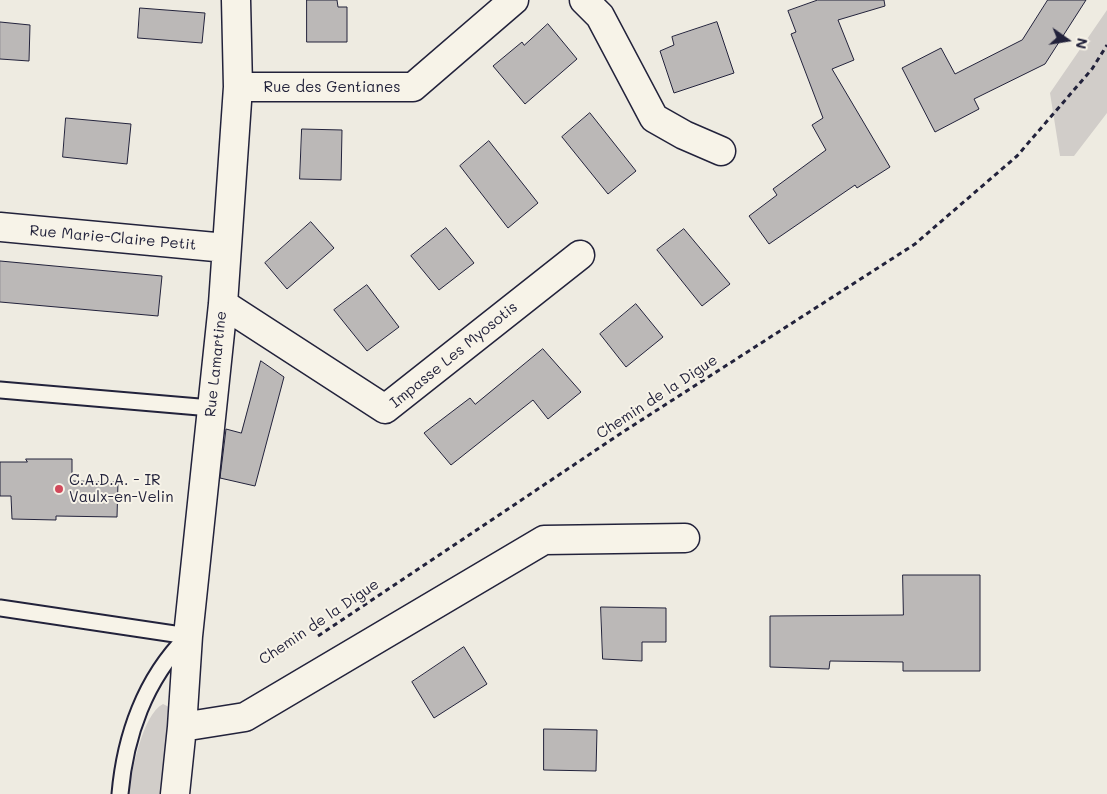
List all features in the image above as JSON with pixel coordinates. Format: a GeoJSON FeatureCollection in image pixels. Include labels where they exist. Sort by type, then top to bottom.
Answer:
{"type":"FeatureCollection","features":[{"type":"Feature","properties":{"kind":"street","name":"Rue Lamartine"},"geometry":{"type":"LineString","coordinates":[[174,794],[182,727],[188,636],[223,304],[238,87],[236,0]]}},
{"type":"Feature","properties":{"kind":"street","name":"Rue des Gentianes"},"geometry":{"type":"LineString","coordinates":[[238,87],[413,87],[514,0]]}},
{"type":"Feature","properties":{"kind":"street"},"geometry":{"type":"LineString","coordinates":[[584,0],[600,16],[654,118],[684,136],[721,150]]}},
{"type":"Feature","properties":{"kind":"street","name":"Rue Marie-Claire Petit"},"geometry":{"type":"LineString","coordinates":[[0,227],[226,248]]}},
{"type":"Feature","properties":{"kind":"street","name":"Impasse Les Myosotis"},"geometry":{"type":"LineString","coordinates":[[223,304],[385,409],[580,255]]}},
{"type":"Feature","properties":{"kind":"street"},"geometry":{"type":"LineString","coordinates":[[182,727],[245,717],[544,540],[685,538]]}},
{"type":"Feature","properties":{"kind":"lane"},"geometry":{"type":"LineString","coordinates":[[0,390],[211,408]]}},
{"type":"Feature","properties":{"kind":"lane"},"geometry":{"type":"LineString","coordinates":[[0,608],[188,636]]}},
{"type":"Feature","properties":{"kind":"lane"},"geometry":{"type":"LineString","coordinates":[[120,794],[122,770],[130,734],[142,703],[159,670],[174,650],[188,636]]}},
{"type":"Feature","properties":{"kind":"path","name":"Chemin de la Digue"},"geometry":{"type":"LineString","coordinates":[[313,639],[626,430],[915,244],[1017,156],[1092,69],[1107,45]]}},
{"type":"Feature","properties":{"kind":"shaded area"},"geometry":{"type":"Polygon","coordinates":[[[1107,10],[1107,113],[1074,156],[1060,156],[1050,93],[1107,10]]]}},
{"type":"Feature","properties":{"kind":"shaded area"},"geometry":{"type":"Polygon","coordinates":[[[163,704],[169,707],[170,714],[163,794],[128,794],[135,759],[144,732],[149,720],[163,704]]]}},
{"type":"Feature","properties":{"kind":"building"},"geometry":{"type":"Polygon","coordinates":[[[307,0],[337,0],[338,7],[347,7],[347,42],[307,42],[307,0]]]}},
{"type":"Feature","properties":{"kind":"building"},"geometry":{"type":"Polygon","coordinates":[[[818,0],[884,0],[885,6],[838,20],[854,60],[832,69],[890,167],[857,188],[855,185],[769,244],[749,216],[777,195],[773,189],[826,150],[812,125],[823,118],[791,34],[796,32],[788,11],[818,0]]]}},
{"type":"Feature","properties":{"kind":"building"},"geometry":{"type":"Polygon","coordinates":[[[1048,0],[1086,0],[1045,64],[974,99],[979,109],[935,132],[902,68],[941,48],[955,74],[1022,40],[1048,0]]]}},
{"type":"Feature","properties":{"kind":"building"},"geometry":{"type":"Polygon","coordinates":[[[140,8],[205,13],[202,43],[138,38],[140,8]]]}},
{"type":"Feature","properties":{"kind":"building"},"geometry":{"type":"Polygon","coordinates":[[[0,22],[30,25],[29,61],[0,59],[0,22]]]}},
{"type":"Feature","properties":{"kind":"building"},"geometry":{"type":"Polygon","coordinates":[[[717,22],[734,73],[674,93],[660,51],[674,45],[672,37],[717,22]]]}},
{"type":"Feature","properties":{"kind":"building"},"geometry":{"type":"Polygon","coordinates":[[[548,24],[577,59],[525,104],[493,66],[522,42],[524,45],[548,24]]]}},
{"type":"Feature","properties":{"kind":"building"},"geometry":{"type":"Polygon","coordinates":[[[590,113],[636,171],[608,194],[562,137],[590,113]]]}},
{"type":"Feature","properties":{"kind":"building"},"geometry":{"type":"Polygon","coordinates":[[[66,118],[131,124],[127,164],[63,157],[66,118]]]}},
{"type":"Feature","properties":{"kind":"building"},"geometry":{"type":"Polygon","coordinates":[[[302,129],[342,130],[341,180],[300,179],[302,129]]]}},
{"type":"Feature","properties":{"kind":"building"},"geometry":{"type":"Polygon","coordinates":[[[489,141],[538,203],[508,228],[460,166],[489,141]]]}},
{"type":"Feature","properties":{"kind":"building"},"geometry":{"type":"Polygon","coordinates":[[[311,222],[334,248],[287,289],[265,263],[311,222]]]}},
{"type":"Feature","properties":{"kind":"building"},"geometry":{"type":"Polygon","coordinates":[[[446,228],[474,263],[439,290],[411,256],[446,228]]]}},
{"type":"Feature","properties":{"kind":"building"},"geometry":{"type":"Polygon","coordinates":[[[684,229],[730,284],[702,306],[657,250],[684,229]]]}},
{"type":"Feature","properties":{"kind":"building"},"geometry":{"type":"Polygon","coordinates":[[[0,261],[162,276],[158,316],[0,302],[0,261]]]}},
{"type":"Feature","properties":{"kind":"building"},"geometry":{"type":"Polygon","coordinates":[[[367,285],[399,327],[367,351],[334,310],[367,285]]]}},
{"type":"Feature","properties":{"kind":"building"},"geometry":{"type":"Polygon","coordinates":[[[636,304],[663,337],[626,367],[600,334],[636,304]]]}},
{"type":"Feature","properties":{"kind":"building"},"geometry":{"type":"Polygon","coordinates":[[[543,349],[581,392],[548,419],[533,400],[451,465],[424,433],[470,398],[475,404],[543,349]]]}},
{"type":"Feature","properties":{"kind":"building"},"geometry":{"type":"Polygon","coordinates":[[[261,361],[284,377],[255,486],[220,478],[226,429],[241,433],[261,361]]]}},
{"type":"Feature","properties":{"kind":"building","name":"C.A.D.A. - IR Vaulx-en-Velin"},"geometry":{"type":"Polygon","coordinates":[[[26,459],[72,459],[72,481],[118,482],[117,517],[56,516],[56,520],[12,519],[11,496],[0,496],[0,462],[27,462],[26,459]]]}},
{"type":"Feature","properties":{"kind":"building"},"geometry":{"type":"Polygon","coordinates":[[[903,575],[980,575],[980,671],[903,671],[903,662],[830,661],[829,669],[770,667],[770,616],[903,615],[903,575]]]}},
{"type":"Feature","properties":{"kind":"building"},"geometry":{"type":"Polygon","coordinates":[[[601,607],[666,608],[666,642],[642,642],[642,661],[603,659],[601,607]]]}},
{"type":"Feature","properties":{"kind":"building"},"geometry":{"type":"Polygon","coordinates":[[[464,647],[487,684],[434,718],[412,682],[464,647]]]}},
{"type":"Feature","properties":{"kind":"building"},"geometry":{"type":"Polygon","coordinates":[[[544,729],[597,730],[596,771],[544,770],[544,729]]]}},
{"type":"Feature","properties":{"kind":"place","name":"C.A.D.A. - IR Vaulx-en-Velin"},"geometry":{"type":"Point","coordinates":[59,489]}}]}
